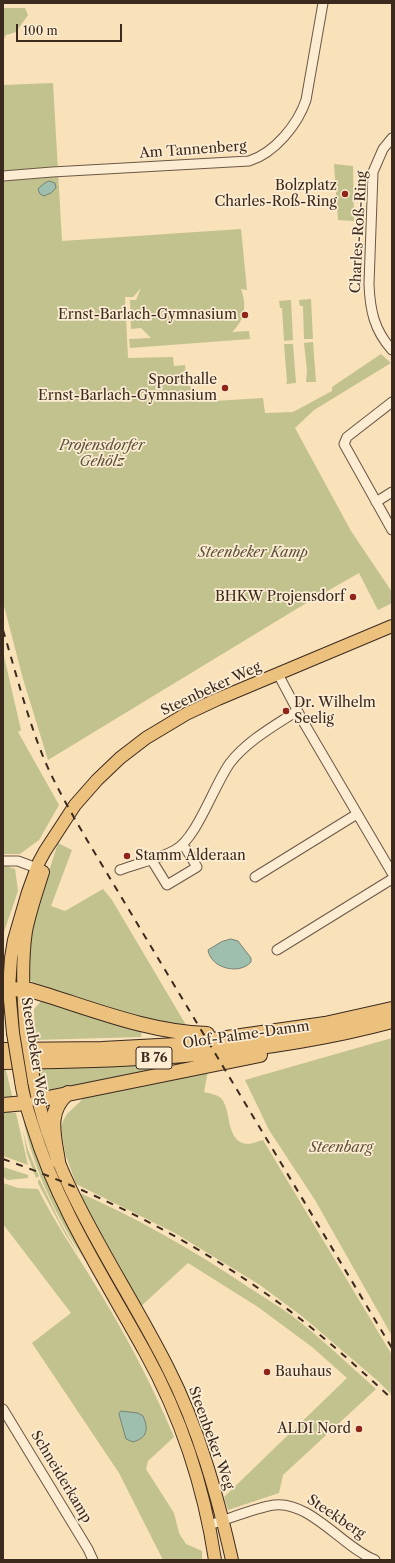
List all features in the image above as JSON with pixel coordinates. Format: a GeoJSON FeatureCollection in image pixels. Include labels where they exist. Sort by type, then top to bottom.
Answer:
{"type":"FeatureCollection","features":[{"type":"Feature","properties":{"kind":"highway"},"geometry":{"type":"LineString","coordinates":[[12,990],[151,1027],[192,1034],[243,1036]]}},
{"type":"Feature","properties":{"kind":"highway","name":"Olof-Palme-Damm"},"geometry":{"type":"LineString","coordinates":[[3,1050],[102,1049],[170,1045],[325,1024],[392,1009]]}},
{"type":"Feature","properties":{"kind":"highway","name":"Olof-Palme-Damm"},"geometry":{"type":"LineString","coordinates":[[3,1062],[109,1061],[225,1052],[304,1040],[392,1021]]}},
{"type":"Feature","properties":{"kind":"highway"},"geometry":{"type":"LineString","coordinates":[[3,1105],[32,1102],[68,1093],[274,1052],[304,1040]]}},
{"type":"Feature","properties":{"kind":"highway"},"geometry":{"type":"LineString","coordinates":[[58,1160],[52,1129],[53,1117],[58,1104],[68,1093]]}},
{"type":"Feature","properties":{"kind":"main road","name":"Steenbeker Weg"},"geometry":{"type":"LineString","coordinates":[[232,1560],[208,1464],[190,1416],[148,1330],[86,1220],[32,1102],[20,1081],[13,1033],[12,990],[23,961],[26,931],[45,851],[71,812],[91,786],[120,758],[146,738],[202,707],[392,626]]}},
{"type":"Feature","properties":{"kind":"main road","name":"Steenbeker Weg"},"geometry":{"type":"LineString","coordinates":[[12,990],[26,1032],[34,1081],[32,1102],[44,1160],[64,1204],[152,1366],[181,1427],[195,1467],[209,1525],[215,1560]]}},
{"type":"Feature","properties":{"kind":"main road"},"geometry":{"type":"LineString","coordinates":[[136,1337],[148,1330]]}},
{"type":"Feature","properties":{"kind":"street","name":"Am Tannenberg"},"geometry":{"type":"LineString","coordinates":[[3,176],[249,161],[257,158],[281,140],[302,113],[307,96],[323,3]]}},
{"type":"Feature","properties":{"kind":"street","name":"Charles-Roß-Ring"},"geometry":{"type":"LineString","coordinates":[[392,138],[383,149],[373,172],[369,284],[372,317],[380,335],[392,350]]}},
{"type":"Feature","properties":{"kind":"street"},"geometry":{"type":"LineString","coordinates":[[392,402],[347,437],[344,444],[392,530]]}},
{"type":"Feature","properties":{"kind":"street"},"geometry":{"type":"LineString","coordinates":[[376,502],[392,492]]}},
{"type":"Feature","properties":{"kind":"street"},"geometry":{"type":"LineString","coordinates":[[278,674],[297,711],[392,873]]}},
{"type":"Feature","properties":{"kind":"street"},"geometry":{"type":"LineString","coordinates":[[120,870],[175,850],[195,827],[225,770],[244,748],[297,711]]}},
{"type":"Feature","properties":{"kind":"street"},"geometry":{"type":"LineString","coordinates":[[255,877],[357,814]]}},
{"type":"Feature","properties":{"kind":"street"},"geometry":{"type":"LineString","coordinates":[[151,859],[167,885],[198,867],[186,849]]}},
{"type":"Feature","properties":{"kind":"street"},"geometry":{"type":"LineString","coordinates":[[3,861],[18,861],[40,869]]}},
{"type":"Feature","properties":{"kind":"street"},"geometry":{"type":"LineString","coordinates":[[277,950],[392,879]]}},
{"type":"Feature","properties":{"kind":"street","name":"Schneiderkamp"},"geometry":{"type":"LineString","coordinates":[[3,1409],[88,1549],[93,1560]]}},
{"type":"Feature","properties":{"kind":"street","name":"Steekberg"},"geometry":{"type":"LineString","coordinates":[[209,1525],[275,1505],[287,1505],[298,1508],[307,1513],[332,1532],[376,1560]]}},
{"type":"Feature","properties":{"kind":"green space"},"geometry":{"type":"Polygon","coordinates":[[[3,8],[25,8],[28,15],[16,32],[6,35],[3,40],[3,8]]]}},
{"type":"Feature","properties":{"kind":"green space"},"geometry":{"type":"Polygon","coordinates":[[[53,83],[62,241],[241,229],[247,290],[241,289],[244,301],[244,312],[240,322],[232,332],[249,331],[250,339],[130,348],[129,339],[151,338],[141,328],[131,329],[130,300],[136,300],[141,288],[133,297],[125,297],[128,358],[173,357],[174,366],[185,365],[186,376],[197,402],[263,398],[265,413],[293,412],[332,391],[332,387],[381,354],[391,363],[314,410],[295,428],[351,531],[392,592],[392,603],[378,610],[359,573],[303,605],[48,760],[23,679],[3,602],[3,85],[53,83]]]}},
{"type":"Feature","properties":{"kind":"green space","name":"Bolzplatz Charles-Roß-Ring"},"geometry":{"type":"Polygon","coordinates":[[[334,164],[353,166],[354,221],[338,220],[334,164]]]}},
{"type":"Feature","properties":{"kind":"green space"},"geometry":{"type":"Polygon","coordinates":[[[311,299],[313,339],[304,339],[303,306],[300,306],[299,300],[311,299]]]}},
{"type":"Feature","properties":{"kind":"green space"},"geometry":{"type":"Polygon","coordinates":[[[291,300],[293,340],[284,341],[282,308],[280,308],[279,301],[291,300]]]}},
{"type":"Feature","properties":{"kind":"green space"},"geometry":{"type":"Polygon","coordinates":[[[313,342],[316,382],[306,382],[307,371],[304,343],[313,342]]]}},
{"type":"Feature","properties":{"kind":"green space"},"geometry":{"type":"Polygon","coordinates":[[[284,344],[293,344],[296,383],[286,384],[284,344]]]}},
{"type":"Feature","properties":{"kind":"green space"},"geometry":{"type":"Polygon","coordinates":[[[3,652],[21,730],[18,732],[59,805],[39,840],[20,854],[3,854],[3,652]]]}},
{"type":"Feature","properties":{"kind":"green space"},"geometry":{"type":"Polygon","coordinates":[[[58,843],[72,850],[51,906],[65,911],[103,889],[112,900],[186,1025],[185,1028],[152,1021],[37,985],[27,978],[30,940],[35,915],[58,843]]]}},
{"type":"Feature","properties":{"kind":"green space"},"geometry":{"type":"Polygon","coordinates":[[[6,866],[15,869],[18,891],[3,935],[3,867],[6,866]]]}},
{"type":"Feature","properties":{"kind":"green space"},"geometry":{"type":"Polygon","coordinates":[[[43,999],[142,1030],[141,1037],[35,1040],[34,1009],[43,999]]]}},
{"type":"Feature","properties":{"kind":"green space","name":"Steenbarg"},"geometry":{"type":"Polygon","coordinates":[[[392,1038],[392,1336],[315,1200],[269,1130],[245,1080],[392,1038]]]}},
{"type":"Feature","properties":{"kind":"green space"},"geometry":{"type":"Polygon","coordinates":[[[192,1062],[41,1092],[37,1068],[192,1062]]]}},
{"type":"Feature","properties":{"kind":"green space"},"geometry":{"type":"Polygon","coordinates":[[[3,1070],[6,1070],[13,1100],[3,1099],[3,1070]]]}},
{"type":"Feature","properties":{"kind":"green space"},"geometry":{"type":"Polygon","coordinates":[[[208,1071],[204,1092],[221,1098],[227,1110],[232,1132],[236,1138],[241,1142],[248,1144],[263,1140],[392,1355],[392,1395],[379,1382],[303,1317],[260,1285],[175,1233],[76,1184],[65,1153],[61,1128],[67,1114],[85,1097],[208,1071]]]}},
{"type":"Feature","properties":{"kind":"green space"},"geometry":{"type":"Polygon","coordinates":[[[3,1111],[16,1113],[28,1165],[3,1156],[3,1111]]]}},
{"type":"Feature","properties":{"kind":"green space"},"geometry":{"type":"Polygon","coordinates":[[[40,1118],[139,1325],[101,1265],[63,1195],[34,1120],[40,1118]]]}},
{"type":"Feature","properties":{"kind":"green space"},"geometry":{"type":"Polygon","coordinates":[[[26,1122],[91,1268],[69,1235],[50,1198],[34,1160],[24,1123],[26,1122]]]}},
{"type":"Feature","properties":{"kind":"green space"},"geometry":{"type":"Polygon","coordinates":[[[23,1131],[28,1150],[39,1176],[36,1178],[27,1154],[23,1131]]]}},
{"type":"Feature","properties":{"kind":"green space"},"geometry":{"type":"Polygon","coordinates":[[[3,1167],[28,1175],[28,1178],[8,1180],[3,1177],[3,1167]]]}},
{"type":"Feature","properties":{"kind":"green space"},"geometry":{"type":"Polygon","coordinates":[[[38,1180],[40,1180],[59,1220],[80,1257],[64,1232],[38,1183],[38,1180]]]}},
{"type":"Feature","properties":{"kind":"green space"},"geometry":{"type":"Polygon","coordinates":[[[3,1183],[18,1188],[38,1189],[57,1223],[103,1297],[136,1356],[174,1437],[148,1461],[146,1469],[174,1513],[179,1533],[186,1544],[202,1551],[202,1560],[163,1560],[119,1473],[32,1343],[71,1313],[3,1224],[3,1183]]]}},
{"type":"Feature","properties":{"kind":"green space"},"geometry":{"type":"Polygon","coordinates":[[[75,1191],[98,1201],[164,1235],[206,1260],[291,1315],[376,1389],[283,1475],[279,1493],[228,1510],[224,1497],[347,1378],[312,1347],[258,1307],[188,1263],[139,1308],[75,1191]]]}},
{"type":"Feature","properties":{"kind":"green space"},"geometry":{"type":"Polygon","coordinates":[[[155,1351],[194,1439],[213,1507],[200,1467],[150,1353],[155,1351]]]}},
{"type":"Feature","properties":{"kind":"shaded area"},"geometry":{"type":"Polygon","coordinates":[[[49,181],[55,183],[56,188],[51,193],[44,196],[40,194],[38,189],[49,181]]]}},
{"type":"Feature","properties":{"kind":"shaded area"},"geometry":{"type":"Polygon","coordinates":[[[231,939],[238,941],[251,958],[251,962],[246,966],[233,969],[226,968],[214,962],[210,957],[208,950],[221,942],[231,939]]]}},
{"type":"Feature","properties":{"kind":"shaded area"},"geometry":{"type":"Polygon","coordinates":[[[121,1411],[138,1413],[143,1416],[146,1425],[146,1432],[138,1440],[133,1442],[126,1439],[119,1414],[121,1411]]]}},
{"type":"Feature","properties":{"kind":"railway"},"geometry":{"type":"LineString","coordinates":[[3,630],[38,743],[64,800],[392,1348]]}},
{"type":"Feature","properties":{"kind":"railway"},"geometry":{"type":"LineString","coordinates":[[3,1159],[83,1190],[122,1208],[197,1249],[269,1296],[303,1321],[392,1399]]}},
{"type":"Feature","properties":{"kind":"place","name":"Bolzplatz Charles-Roß-Ring"},"geometry":{"type":"Point","coordinates":[345,194]}},
{"type":"Feature","properties":{"kind":"place","name":"Ernst-Barlach-Gymnasium"},"geometry":{"type":"Point","coordinates":[245,315]}},
{"type":"Feature","properties":{"kind":"place","name":"Sporthalle Ernst-Barlach-Gymnasium"},"geometry":{"type":"Point","coordinates":[225,388]}},
{"type":"Feature","properties":{"kind":"place","name":"BHKW Projensdorf"},"geometry":{"type":"Point","coordinates":[353,597]}},
{"type":"Feature","properties":{"kind":"place","name":"Dr. Wilhelm Seelig"},"geometry":{"type":"Point","coordinates":[286,711]}},
{"type":"Feature","properties":{"kind":"place","name":"Stamm Alderaan"},"geometry":{"type":"Point","coordinates":[127,856]}},
{"type":"Feature","properties":{"kind":"place","name":"Bauhaus"},"geometry":{"type":"Point","coordinates":[267,1372]}},
{"type":"Feature","properties":{"kind":"place","name":"ALDI Nord"},"geometry":{"type":"Point","coordinates":[359,1429]}},
{"type":"Feature","properties":{"kind":"park label","name":"Projensdorfer Gehölz"},"geometry":{"type":"Point","coordinates":[102,454]}},
{"type":"Feature","properties":{"kind":"park label","name":"Steenbeker Kamp"},"geometry":{"type":"Point","coordinates":[253,553]}}]}
